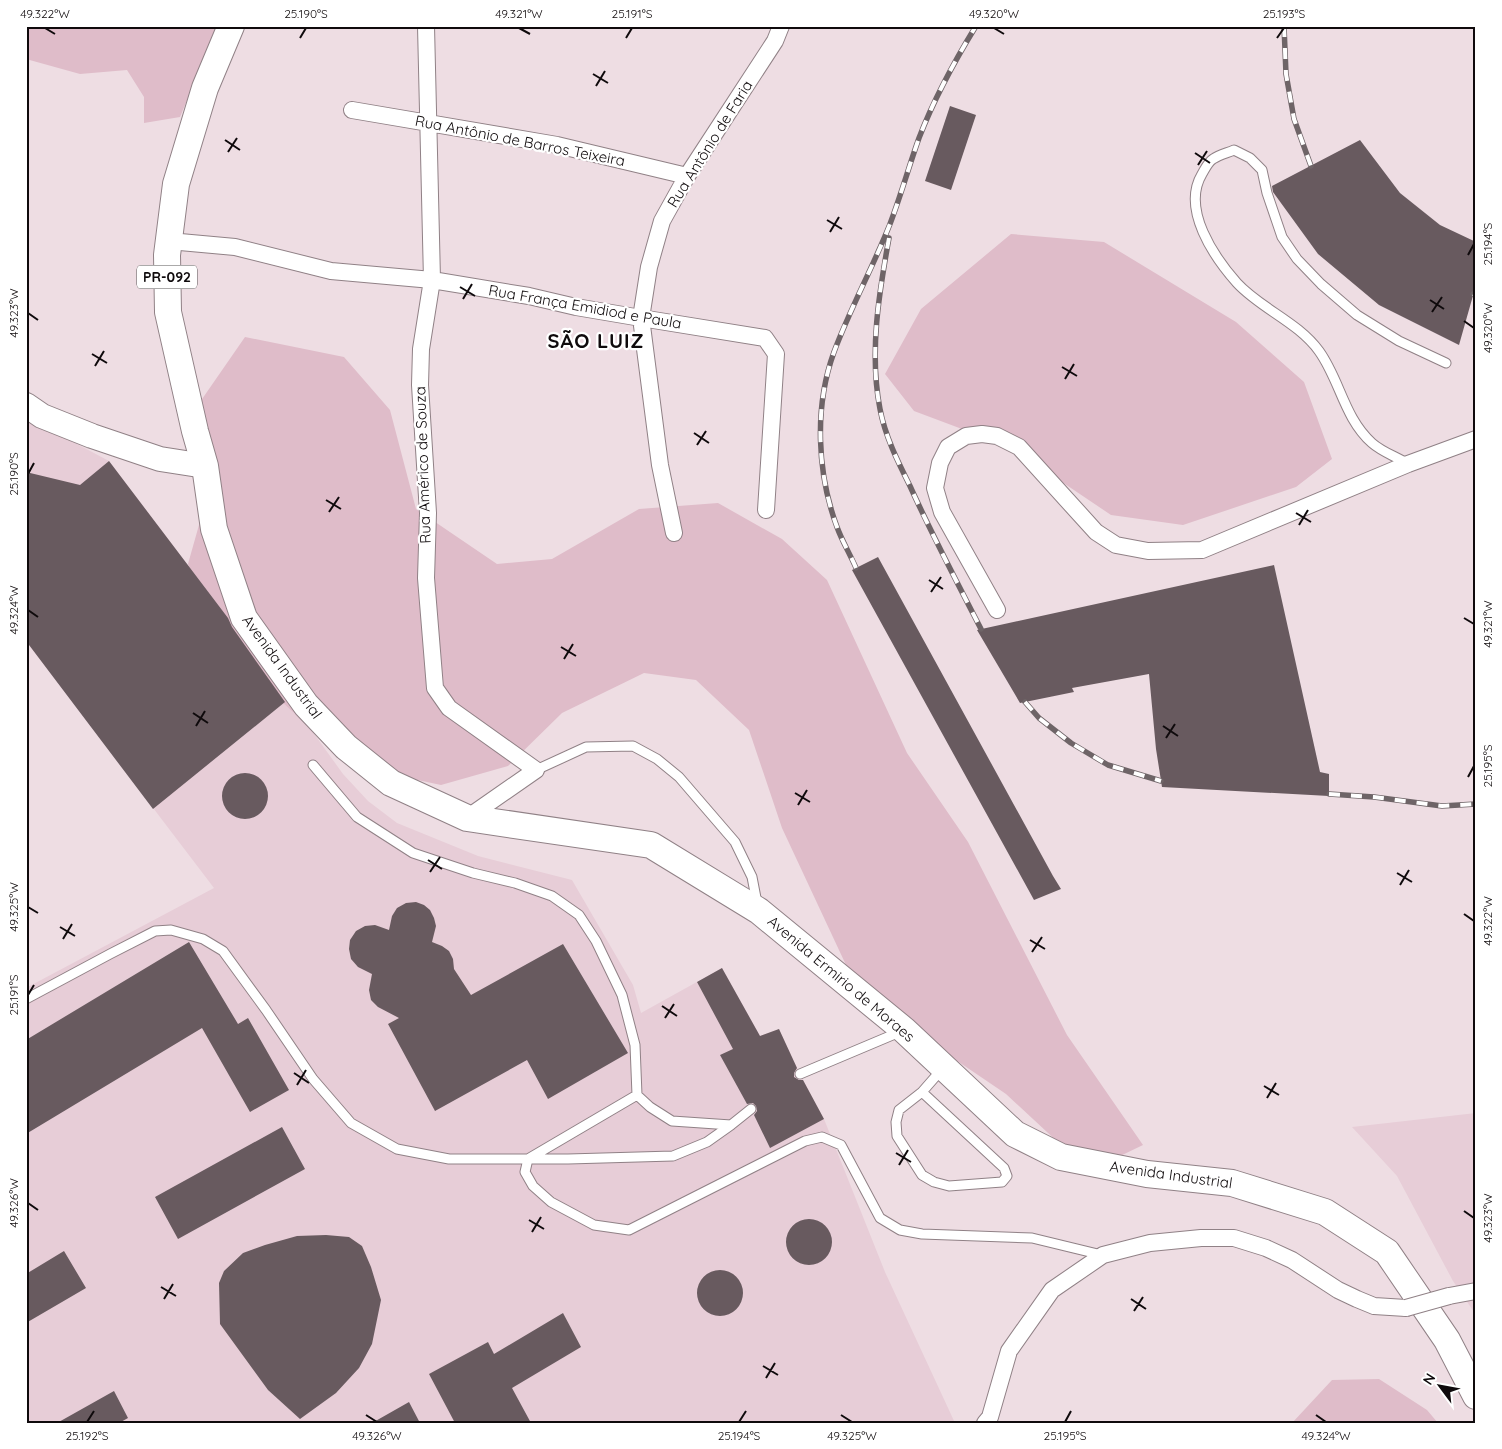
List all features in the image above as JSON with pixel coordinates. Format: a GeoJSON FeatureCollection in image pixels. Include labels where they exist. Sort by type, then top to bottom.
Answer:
{"type":"FeatureCollection","features":[{"type":"Feature","properties":{"kind":"main road","name":"PR-092"},"geometry":{"type":"LineString","coordinates":[[205,466],[195,431],[168,312],[167,255],[176,184],[205,88],[231,26]]}},
{"type":"Feature","properties":{"kind":"main road"},"geometry":{"type":"LineString","coordinates":[[26,405],[42,416],[160,459],[205,466]]}},
{"type":"Feature","properties":{"kind":"main road","name":"Avenida Industrial"},"geometry":{"type":"LineString","coordinates":[[205,466],[214,528],[244,618],[306,705],[346,747],[392,782],[467,818],[651,845]]}},
{"type":"Feature","properties":{"kind":"main road","name":"Avenida Ermirio de Moraes"},"geometry":{"type":"LineString","coordinates":[[651,845],[759,911],[904,1030],[1015,1134]]}},
{"type":"Feature","properties":{"kind":"main road","name":"Avenida Industrial"},"geometry":{"type":"LineString","coordinates":[[1015,1134],[1061,1157],[1147,1174],[1232,1183],[1325,1212],[1387,1252],[1446,1340],[1476,1396]]}},
{"type":"Feature","properties":{"kind":"street","name":"Rua Américo de Souza"},"geometry":{"type":"LineString","coordinates":[[426,26],[432,280],[420,349],[420,385],[428,513],[426,578],[435,688],[448,708],[536,770]]}},
{"type":"Feature","properties":{"kind":"street","name":"Rua Antônio de Faria"},"geometry":{"type":"LineString","coordinates":[[674,533],[660,465],[642,318],[649,267],[662,221],[687,176],[775,42],[781,26]]}},
{"type":"Feature","properties":{"kind":"street","name":"Rua Antônio de Barros Teixeira"},"geometry":{"type":"LineString","coordinates":[[352,110],[557,145],[687,176]]}},
{"type":"Feature","properties":{"kind":"street","name":"Rua França Emidiod e Paula"},"geometry":{"type":"LineString","coordinates":[[169,241],[234,247],[331,271],[432,280],[529,296],[576,307],[765,338],[776,354],[766,510]]}},
{"type":"Feature","properties":{"kind":"street"},"geometry":{"type":"LineString","coordinates":[[997,610],[942,512],[935,488],[940,463],[948,447],[966,436],[982,434],[997,436],[1019,447],[1096,532],[1116,545],[1148,551],[1202,550],[1408,464],[1476,440]]}},
{"type":"Feature","properties":{"kind":"street"},"geometry":{"type":"LineString","coordinates":[[467,818],[536,770]]}},
{"type":"Feature","properties":{"kind":"street"},"geometry":{"type":"LineString","coordinates":[[985,1423],[990,1417],[1009,1352],[1052,1290],[1103,1255],[1150,1243],[1201,1238],[1234,1238],[1266,1248],[1292,1260],[1338,1290],[1374,1306],[1406,1308],[1448,1296],[1476,1291]]}},
{"type":"Feature","properties":{"kind":"lane"},"geometry":{"type":"LineString","coordinates":[[1408,464],[1372,443],[1349,415],[1337,384],[1319,351],[1302,334],[1238,284],[1214,254],[1200,227],[1194,198],[1200,178],[1211,160],[1234,150],[1250,158],[1262,170],[1274,220],[1282,237],[1297,259],[1315,278],[1357,315],[1399,341],[1446,364]]}},
{"type":"Feature","properties":{"kind":"lane"},"geometry":{"type":"LineString","coordinates":[[536,770],[586,747],[633,746],[657,759],[679,777],[735,842],[752,876],[759,911]]}},
{"type":"Feature","properties":{"kind":"lane"},"geometry":{"type":"LineString","coordinates":[[313,765],[357,817],[414,853],[473,873],[515,883],[552,896],[579,915],[596,940],[622,995],[635,1045],[637,1095],[650,1107],[672,1122],[731,1125]]}},
{"type":"Feature","properties":{"kind":"lane"},"geometry":{"type":"LineString","coordinates":[[26,999],[155,931],[171,930],[203,939],[223,951],[313,1079],[351,1123],[396,1149],[449,1159],[673,1156],[707,1142],[751,1109]]}},
{"type":"Feature","properties":{"kind":"lane"},"geometry":{"type":"LineString","coordinates":[[800,1074],[904,1030]]}},
{"type":"Feature","properties":{"kind":"lane"},"geometry":{"type":"LineString","coordinates":[[922,1092],[1004,1168],[1007,1176],[1002,1182],[949,1186],[934,1182],[922,1175],[897,1136],[896,1122],[899,1110],[922,1092],[944,1067]]}},
{"type":"Feature","properties":{"kind":"lane"},"geometry":{"type":"LineString","coordinates":[[637,1095],[528,1159],[525,1172],[533,1186],[551,1202],[594,1226],[629,1230],[805,1141],[822,1137],[841,1145],[880,1218],[900,1230],[922,1234],[1032,1238],[1103,1255]]}},
{"type":"Feature","properties":{"kind":"shaded area"},"geometry":{"type":"Polygon","coordinates":[[[26,26],[218,26],[180,117],[144,123],[144,97],[127,70],[80,74],[26,59],[26,26]]]}},
{"type":"Feature","properties":{"kind":"shaded area"},"geometry":{"type":"Polygon","coordinates":[[[1011,234],[1104,242],[1236,322],[1304,382],[1332,459],[1296,487],[1183,525],[1111,515],[1010,447],[914,411],[885,374],[921,309],[1011,234]]]}},
{"type":"Feature","properties":{"kind":"shaded area"},"geometry":{"type":"Polygon","coordinates":[[[245,337],[344,357],[390,410],[416,509],[497,564],[552,559],[639,509],[718,503],[782,539],[827,580],[907,753],[968,842],[1067,1035],[1143,1145],[1089,1171],[1006,1094],[860,995],[782,828],[749,730],[696,680],[644,673],[562,713],[508,766],[441,785],[385,773],[316,733],[220,645],[188,564],[208,493],[200,402],[245,337]]]}},
{"type":"Feature","properties":{"kind":"shaded area"},"geometry":{"type":"Polygon","coordinates":[[[26,417],[109,461],[289,699],[343,774],[368,801],[397,823],[478,856],[572,880],[633,985],[641,1013],[722,968],[760,1036],[779,1029],[824,1119],[885,1272],[955,1423],[26,1423],[26,988],[214,888],[26,641],[26,417]]]}},
{"type":"Feature","properties":{"kind":"shaded area"},"geometry":{"type":"Polygon","coordinates":[[[1476,1113],[1476,1315],[1453,1281],[1397,1176],[1352,1127],[1476,1113]]]}},
{"type":"Feature","properties":{"kind":"shaded area"},"geometry":{"type":"Polygon","coordinates":[[[1379,1379],[1427,1410],[1438,1423],[1292,1423],[1332,1380],[1379,1379]]]}},
{"type":"Feature","properties":{"kind":"building"},"geometry":{"type":"Polygon","coordinates":[[[950,106],[976,115],[951,190],[925,181],[950,106]]]}},
{"type":"Feature","properties":{"kind":"building"},"geometry":{"type":"Polygon","coordinates":[[[1360,140],[1400,193],[1440,225],[1476,242],[1476,285],[1459,345],[1379,305],[1318,254],[1273,192],[1272,186],[1360,140]]]}},
{"type":"Feature","properties":{"kind":"building"},"geometry":{"type":"Polygon","coordinates":[[[109,461],[228,618],[232,627],[285,702],[153,809],[26,641],[26,472],[80,485],[109,461]]]}},
{"type":"Feature","properties":{"kind":"building"},"geometry":{"type":"Polygon","coordinates":[[[878,557],[1061,889],[1034,900],[852,570],[878,557]]]}},
{"type":"Feature","properties":{"kind":"building"},"geometry":{"type":"Polygon","coordinates":[[[1274,565],[1320,772],[1329,774],[1329,796],[1162,787],[1156,749],[1149,674],[1072,688],[1074,692],[1020,703],[977,630],[1274,565]]]}},
{"type":"Feature","properties":{"kind":"building"},"geometry":{"type":"Polygon","coordinates":[[[245,773],[258,777],[264,783],[268,796],[264,809],[258,815],[245,819],[232,815],[226,809],[222,796],[226,783],[232,777],[245,773]]]}},
{"type":"Feature","properties":{"kind":"building"},"geometry":{"type":"Polygon","coordinates":[[[416,902],[430,910],[436,926],[432,942],[449,951],[453,959],[454,969],[471,995],[563,944],[628,1053],[548,1099],[527,1060],[435,1111],[388,1024],[399,1018],[378,1007],[371,1000],[369,990],[372,974],[358,967],[351,959],[349,949],[350,940],[356,931],[365,926],[375,925],[389,930],[392,916],[397,908],[406,903],[416,902]]]}},
{"type":"Feature","properties":{"kind":"building"},"geometry":{"type":"Polygon","coordinates":[[[189,942],[238,1024],[248,1018],[289,1090],[250,1112],[202,1028],[26,1134],[26,1040],[189,942]]]}},
{"type":"Feature","properties":{"kind":"building"},"geometry":{"type":"Polygon","coordinates":[[[722,968],[760,1036],[779,1029],[797,1068],[794,1077],[803,1080],[824,1119],[770,1148],[754,1115],[757,1111],[756,1106],[753,1103],[747,1104],[720,1055],[733,1049],[697,982],[722,968]]]}},
{"type":"Feature","properties":{"kind":"building"},"geometry":{"type":"Polygon","coordinates":[[[282,1127],[305,1169],[178,1239],[155,1197],[282,1127]]]}},
{"type":"Feature","properties":{"kind":"building"},"geometry":{"type":"Polygon","coordinates":[[[809,1219],[822,1223],[828,1229],[832,1242],[828,1255],[822,1261],[809,1265],[796,1261],[790,1255],[786,1242],[790,1229],[796,1223],[809,1219]]]}},
{"type":"Feature","properties":{"kind":"building"},"geometry":{"type":"Polygon","coordinates":[[[326,1235],[349,1237],[362,1246],[371,1267],[381,1300],[372,1344],[359,1368],[336,1393],[300,1419],[268,1390],[220,1324],[219,1283],[224,1271],[243,1253],[297,1236],[326,1235]]]}},
{"type":"Feature","properties":{"kind":"building"},"geometry":{"type":"Polygon","coordinates":[[[64,1251],[86,1288],[26,1323],[26,1274],[64,1251]]]}},
{"type":"Feature","properties":{"kind":"building"},"geometry":{"type":"Polygon","coordinates":[[[720,1270],[733,1274],[739,1280],[743,1293],[739,1306],[733,1312],[720,1316],[707,1312],[701,1306],[697,1293],[701,1280],[707,1274],[720,1270]]]}},
{"type":"Feature","properties":{"kind":"building"},"geometry":{"type":"Polygon","coordinates":[[[563,1313],[581,1347],[512,1388],[531,1423],[455,1423],[429,1374],[488,1342],[494,1354],[563,1313]]]}},
{"type":"Feature","properties":{"kind":"building"},"geometry":{"type":"Polygon","coordinates":[[[114,1391],[128,1418],[119,1423],[57,1423],[114,1391]]]}},
{"type":"Feature","properties":{"kind":"building"},"geometry":{"type":"Polygon","coordinates":[[[409,1402],[420,1423],[372,1423],[409,1402]]]}},
{"type":"Feature","properties":{"kind":"railway"},"geometry":{"type":"LineString","coordinates":[[856,568],[839,532],[825,485],[820,440],[823,395],[834,352],[890,224],[925,123],[945,81],[976,26]]}},
{"type":"Feature","properties":{"kind":"railway"},"geometry":{"type":"LineString","coordinates":[[1284,26],[1286,74],[1294,119],[1311,166]]}},
{"type":"Feature","properties":{"kind":"railway"},"geometry":{"type":"LineString","coordinates":[[889,238],[879,302],[875,345],[877,388],[882,419],[901,468],[981,629]]}},
{"type":"Feature","properties":{"kind":"railway"},"geometry":{"type":"LineString","coordinates":[[1025,702],[1039,718],[1071,743],[1108,765],[1161,781]]}},
{"type":"Feature","properties":{"kind":"railway"},"geometry":{"type":"LineString","coordinates":[[1329,794],[1374,797],[1442,806],[1476,804]]}},
{"type":"Feature","properties":{"kind":"district","name":"SÃO LUIZ"},"geometry":{"type":"Point","coordinates":[596,341]}}]}
